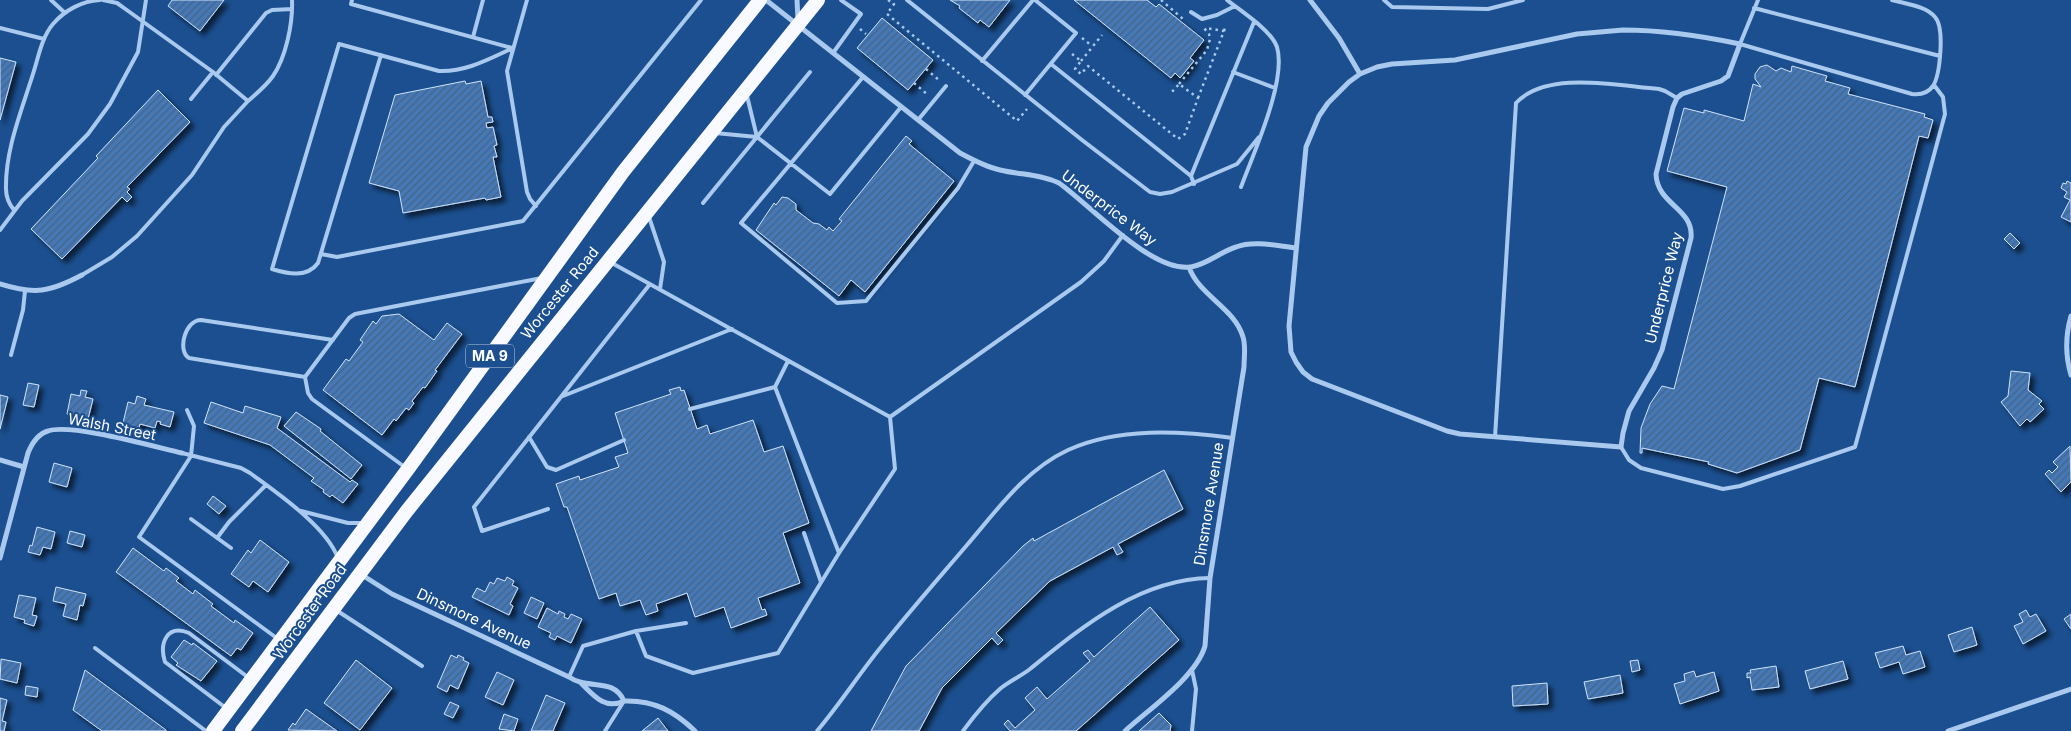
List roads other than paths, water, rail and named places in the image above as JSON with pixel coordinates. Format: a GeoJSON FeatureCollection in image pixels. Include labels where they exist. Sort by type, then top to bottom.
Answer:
{"type":"FeatureCollection","features":[{"type":"Feature","properties":{"kind":"highway","name":"Worcester Road"},"geometry":{"type":"LineString","coordinates":[[213,731],[408,469],[640,150],[760,0]]}},
{"type":"Feature","properties":{"kind":"highway","name":"Worcester Road"},"geometry":{"type":"LineString","coordinates":[[242,731],[406,512],[818,0]]}},
{"type":"Feature","properties":{"kind":"street","name":"Underprice Way"},"geometry":{"type":"LineString","coordinates":[[766,0],[901,107],[974,161],[999,170],[1047,177],[1059,183],[1155,259],[1168,264],[1189,267]]}},
{"type":"Feature","properties":{"kind":"street"},"geometry":{"type":"LineString","coordinates":[[797,0],[799,10],[798,25]]}},
{"type":"Feature","properties":{"kind":"street"},"geometry":{"type":"LineString","coordinates":[[1310,0],[1339,38],[1360,74]]}},
{"type":"Feature","properties":{"kind":"street"},"geometry":{"type":"LineString","coordinates":[[1621,448],[1460,434],[1447,431],[1324,384],[1303,372],[1296,362],[1290,342],[1289,326],[1304,163],[1311,131],[1328,103],[1348,82],[1360,74],[1377,67],[1392,64],[1455,60],[1603,31],[1646,30],[1671,32],[1705,36],[1740,44],[1728,76],[1721,81],[1690,90],[1677,98]]}},
{"type":"Feature","properties":{"kind":"street","name":"Underprice Way"},"geometry":{"type":"LineString","coordinates":[[1621,448],[1629,410],[1662,350],[1691,238],[1692,229],[1689,221],[1666,198],[1656,184],[1658,163],[1677,98]]}},
{"type":"Feature","properties":{"kind":"street"},"geometry":{"type":"LineString","coordinates":[[1189,267],[1200,265],[1236,246],[1248,244],[1296,248]]}},
{"type":"Feature","properties":{"kind":"street","name":"Dinsmore Avenue"},"geometry":{"type":"LineString","coordinates":[[1125,731],[1192,670],[1202,657],[1205,646],[1210,578],[1244,367],[1244,338],[1239,326],[1199,285],[1192,276],[1189,267]]}},
{"type":"Feature","properties":{"kind":"street"},"geometry":{"type":"LineString","coordinates":[[0,284],[25,291],[39,291],[54,288],[82,275]]}},
{"type":"Feature","properties":{"kind":"street"},"geometry":{"type":"LineString","coordinates":[[2071,316],[2067,331],[2066,348],[2071,375]]}},
{"type":"Feature","properties":{"kind":"street","name":"Walsh Street"},"geometry":{"type":"LineString","coordinates":[[0,558],[24,467],[32,446],[36,439],[49,430],[56,429],[110,436],[182,454]]}},
{"type":"Feature","properties":{"kind":"street"},"geometry":{"type":"LineString","coordinates":[[0,460],[24,467]]}},
{"type":"Feature","properties":{"kind":"street","name":"Dinsmore Avenue"},"geometry":{"type":"LineString","coordinates":[[359,573],[392,594],[581,683],[603,702],[617,704],[624,701],[647,702],[674,713],[696,731]]}},
{"type":"Feature","properties":{"kind":"street","name":"Dinsmore Avenue"},"geometry":{"type":"LineString","coordinates":[[581,683],[604,685],[615,689],[621,693],[624,701]]}},
{"type":"Feature","properties":{"kind":"street"},"geometry":{"type":"LineString","coordinates":[[1948,731],[2071,689]]}},
{"type":"Feature","properties":{"kind":"lane"},"geometry":{"type":"LineString","coordinates":[[51,0],[65,13]]}},
{"type":"Feature","properties":{"kind":"lane"},"geometry":{"type":"LineString","coordinates":[[14,210],[7,195],[8,168],[16,129],[44,39],[53,24],[65,13],[86,2],[101,0],[117,3],[248,101]]}},
{"type":"Feature","properties":{"kind":"lane"},"geometry":{"type":"LineString","coordinates":[[0,230],[14,210],[71,153],[104,114],[135,59],[140,43],[146,0]]}},
{"type":"Feature","properties":{"kind":"lane"},"geometry":{"type":"LineString","coordinates":[[82,275],[112,257],[137,236],[192,175],[224,126],[268,82],[277,68],[292,21],[292,0]]}},
{"type":"Feature","properties":{"kind":"lane"},"geometry":{"type":"LineString","coordinates":[[352,0],[351,4],[513,48]]}},
{"type":"Feature","properties":{"kind":"lane"},"geometry":{"type":"LineString","coordinates":[[472,37],[483,0]]}},
{"type":"Feature","properties":{"kind":"lane"},"geometry":{"type":"LineString","coordinates":[[527,0],[507,71],[527,192],[536,206]]}},
{"type":"Feature","properties":{"kind":"lane"},"geometry":{"type":"LineString","coordinates":[[321,254],[337,257],[523,221],[701,0]]}},
{"type":"Feature","properties":{"kind":"lane"},"geometry":{"type":"LineString","coordinates":[[832,53],[861,14],[842,0]]}},
{"type":"Feature","properties":{"kind":"lane"},"geometry":{"type":"LineString","coordinates":[[907,0],[1144,189],[1160,194],[1194,184],[1237,164],[1259,137]]}},
{"type":"Feature","properties":{"kind":"lane"},"geometry":{"type":"LineString","coordinates":[[982,61],[1034,0],[1076,33],[1025,95]]}},
{"type":"Feature","properties":{"kind":"lane"},"geometry":{"type":"LineString","coordinates":[[1227,0],[1268,33],[1276,46],[1279,68],[1275,88],[1241,187]]}},
{"type":"Feature","properties":{"kind":"lane"},"geometry":{"type":"LineString","coordinates":[[1384,0],[1392,7],[1488,9],[1523,0]]}},
{"type":"Feature","properties":{"kind":"lane"},"geometry":{"type":"LineString","coordinates":[[1388,0],[1392,7]]}},
{"type":"Feature","properties":{"kind":"lane"},"geometry":{"type":"LineString","coordinates":[[1758,0],[1740,44],[1912,94],[1927,92],[1934,85],[1940,56],[1941,33],[1935,17],[1922,8],[1892,0]]}},
{"type":"Feature","properties":{"kind":"lane"},"geometry":{"type":"LineString","coordinates":[[1191,12],[1202,19],[1217,15],[1235,6]]}},
{"type":"Feature","properties":{"kind":"lane"},"geometry":{"type":"LineString","coordinates":[[1754,8],[1940,56]]}},
{"type":"Feature","properties":{"kind":"lane"},"geometry":{"type":"LineString","coordinates":[[191,99],[266,13],[272,10],[292,9]]}},
{"type":"Feature","properties":{"kind":"lane"},"geometry":{"type":"LineString","coordinates":[[1191,176],[1254,22]]}},
{"type":"Feature","properties":{"kind":"lane"},"geometry":{"type":"LineString","coordinates":[[0,28],[44,39]]}},
{"type":"Feature","properties":{"kind":"lane"},"geometry":{"type":"LineString","coordinates":[[381,55],[318,263],[311,271],[294,274],[272,269],[338,44],[381,55],[439,71],[450,72],[464,69],[513,48]]}},
{"type":"Feature","properties":{"kind":"lane"},"geometry":{"type":"LineString","coordinates":[[1051,64],[1191,176],[1194,184]]}},
{"type":"Feature","properties":{"kind":"lane"},"geometry":{"type":"LineString","coordinates":[[703,203],[810,72]]}},
{"type":"Feature","properties":{"kind":"lane"},"geometry":{"type":"LineString","coordinates":[[1233,72],[1275,88]]}},
{"type":"Feature","properties":{"kind":"lane"},"geometry":{"type":"LineString","coordinates":[[863,77],[741,223],[837,303],[866,301],[958,188],[974,161]]}},
{"type":"Feature","properties":{"kind":"lane"},"geometry":{"type":"LineString","coordinates":[[1495,437],[1516,103],[1528,93],[1543,87],[1558,83],[1576,82],[1659,89],[1677,98]]}},
{"type":"Feature","properties":{"kind":"lane"},"geometry":{"type":"LineString","coordinates":[[1621,448],[1629,460],[1642,468],[1723,489],[1740,486],[1855,447],[1945,114],[1943,97],[1934,85]]}},
{"type":"Feature","properties":{"kind":"lane"},"geometry":{"type":"LineString","coordinates":[[918,120],[946,86]]}},
{"type":"Feature","properties":{"kind":"lane"},"geometry":{"type":"LineString","coordinates":[[746,90],[756,137]]}},
{"type":"Feature","properties":{"kind":"lane"},"geometry":{"type":"LineString","coordinates":[[710,133],[756,137],[830,194],[901,107]]}},
{"type":"Feature","properties":{"kind":"lane"},"geometry":{"type":"LineString","coordinates":[[647,212],[664,262],[660,289]]}},
{"type":"Feature","properties":{"kind":"lane"},"geometry":{"type":"LineString","coordinates":[[890,417],[1081,282],[1104,261],[1123,235]]}},
{"type":"Feature","properties":{"kind":"lane"},"geometry":{"type":"LineString","coordinates":[[607,260],[890,417]]}},
{"type":"Feature","properties":{"kind":"lane"},"geometry":{"type":"LineString","coordinates":[[408,469],[312,399],[308,392],[305,378],[349,318],[360,312],[547,277]]}},
{"type":"Feature","properties":{"kind":"lane"},"geometry":{"type":"LineString","coordinates":[[548,509],[482,531],[474,507],[650,284]]}},
{"type":"Feature","properties":{"kind":"lane"},"geometry":{"type":"LineString","coordinates":[[11,355],[23,310],[25,291]]}},
{"type":"Feature","properties":{"kind":"lane"},"geometry":{"type":"LineString","coordinates":[[305,378],[186,357],[183,348],[189,325],[194,320],[201,320],[333,340]]}},
{"type":"Feature","properties":{"kind":"lane"},"geometry":{"type":"LineString","coordinates":[[561,397],[732,329]]}},
{"type":"Feature","properties":{"kind":"lane"},"geometry":{"type":"LineString","coordinates":[[788,361],[775,387],[839,553]]}},
{"type":"Feature","properties":{"kind":"lane"},"geometry":{"type":"LineString","coordinates":[[690,409],[775,387]]}},
{"type":"Feature","properties":{"kind":"lane"},"geometry":{"type":"LineString","coordinates":[[187,410],[194,426],[191,456],[139,537],[280,641]]}},
{"type":"Feature","properties":{"kind":"lane"},"geometry":{"type":"LineString","coordinates":[[636,631],[646,656],[693,673],[778,653],[839,553],[895,469],[890,417]]}},
{"type":"Feature","properties":{"kind":"lane"},"geometry":{"type":"LineString","coordinates":[[817,731],[881,647],[1010,494],[1049,460],[1085,443],[1121,435],[1207,434],[1233,438]]}},
{"type":"Feature","properties":{"kind":"lane"},"geometry":{"type":"LineString","coordinates":[[529,438],[547,467],[556,470],[624,440]]}},
{"type":"Feature","properties":{"kind":"lane"},"geometry":{"type":"LineString","coordinates":[[182,454],[241,468],[266,485],[301,511],[332,547],[339,561]]}},
{"type":"Feature","properties":{"kind":"lane"},"geometry":{"type":"LineString","coordinates":[[217,538],[229,522],[266,485]]}},
{"type":"Feature","properties":{"kind":"lane"},"geometry":{"type":"LineString","coordinates":[[301,511],[348,523],[368,521]]}},
{"type":"Feature","properties":{"kind":"lane"},"geometry":{"type":"LineString","coordinates":[[191,519],[231,548]]}},
{"type":"Feature","properties":{"kind":"lane"},"geometry":{"type":"LineString","coordinates":[[804,533],[821,582]]}},
{"type":"Feature","properties":{"kind":"lane"},"geometry":{"type":"LineString","coordinates":[[963,731],[975,715],[1000,689],[1026,672],[1078,631],[1117,606],[1156,586],[1188,579],[1210,578]]}},
{"type":"Feature","properties":{"kind":"lane"},"geometry":{"type":"LineString","coordinates":[[333,608],[422,666]]}},
{"type":"Feature","properties":{"kind":"lane"},"geometry":{"type":"LineString","coordinates":[[569,677],[583,646],[636,631],[686,623]]}},
{"type":"Feature","properties":{"kind":"lane"},"geometry":{"type":"LineString","coordinates":[[229,710],[165,662],[162,648],[167,635],[183,630],[189,633],[251,680]]}},
{"type":"Feature","properties":{"kind":"lane"},"geometry":{"type":"LineString","coordinates":[[95,648],[206,731]]}},
{"type":"Feature","properties":{"kind":"lane"},"geometry":{"type":"LineString","coordinates":[[1192,670],[1196,688],[1192,731]]}},
{"type":"Feature","properties":{"kind":"lane"},"geometry":{"type":"LineString","coordinates":[[606,731],[624,701]]}}]}
